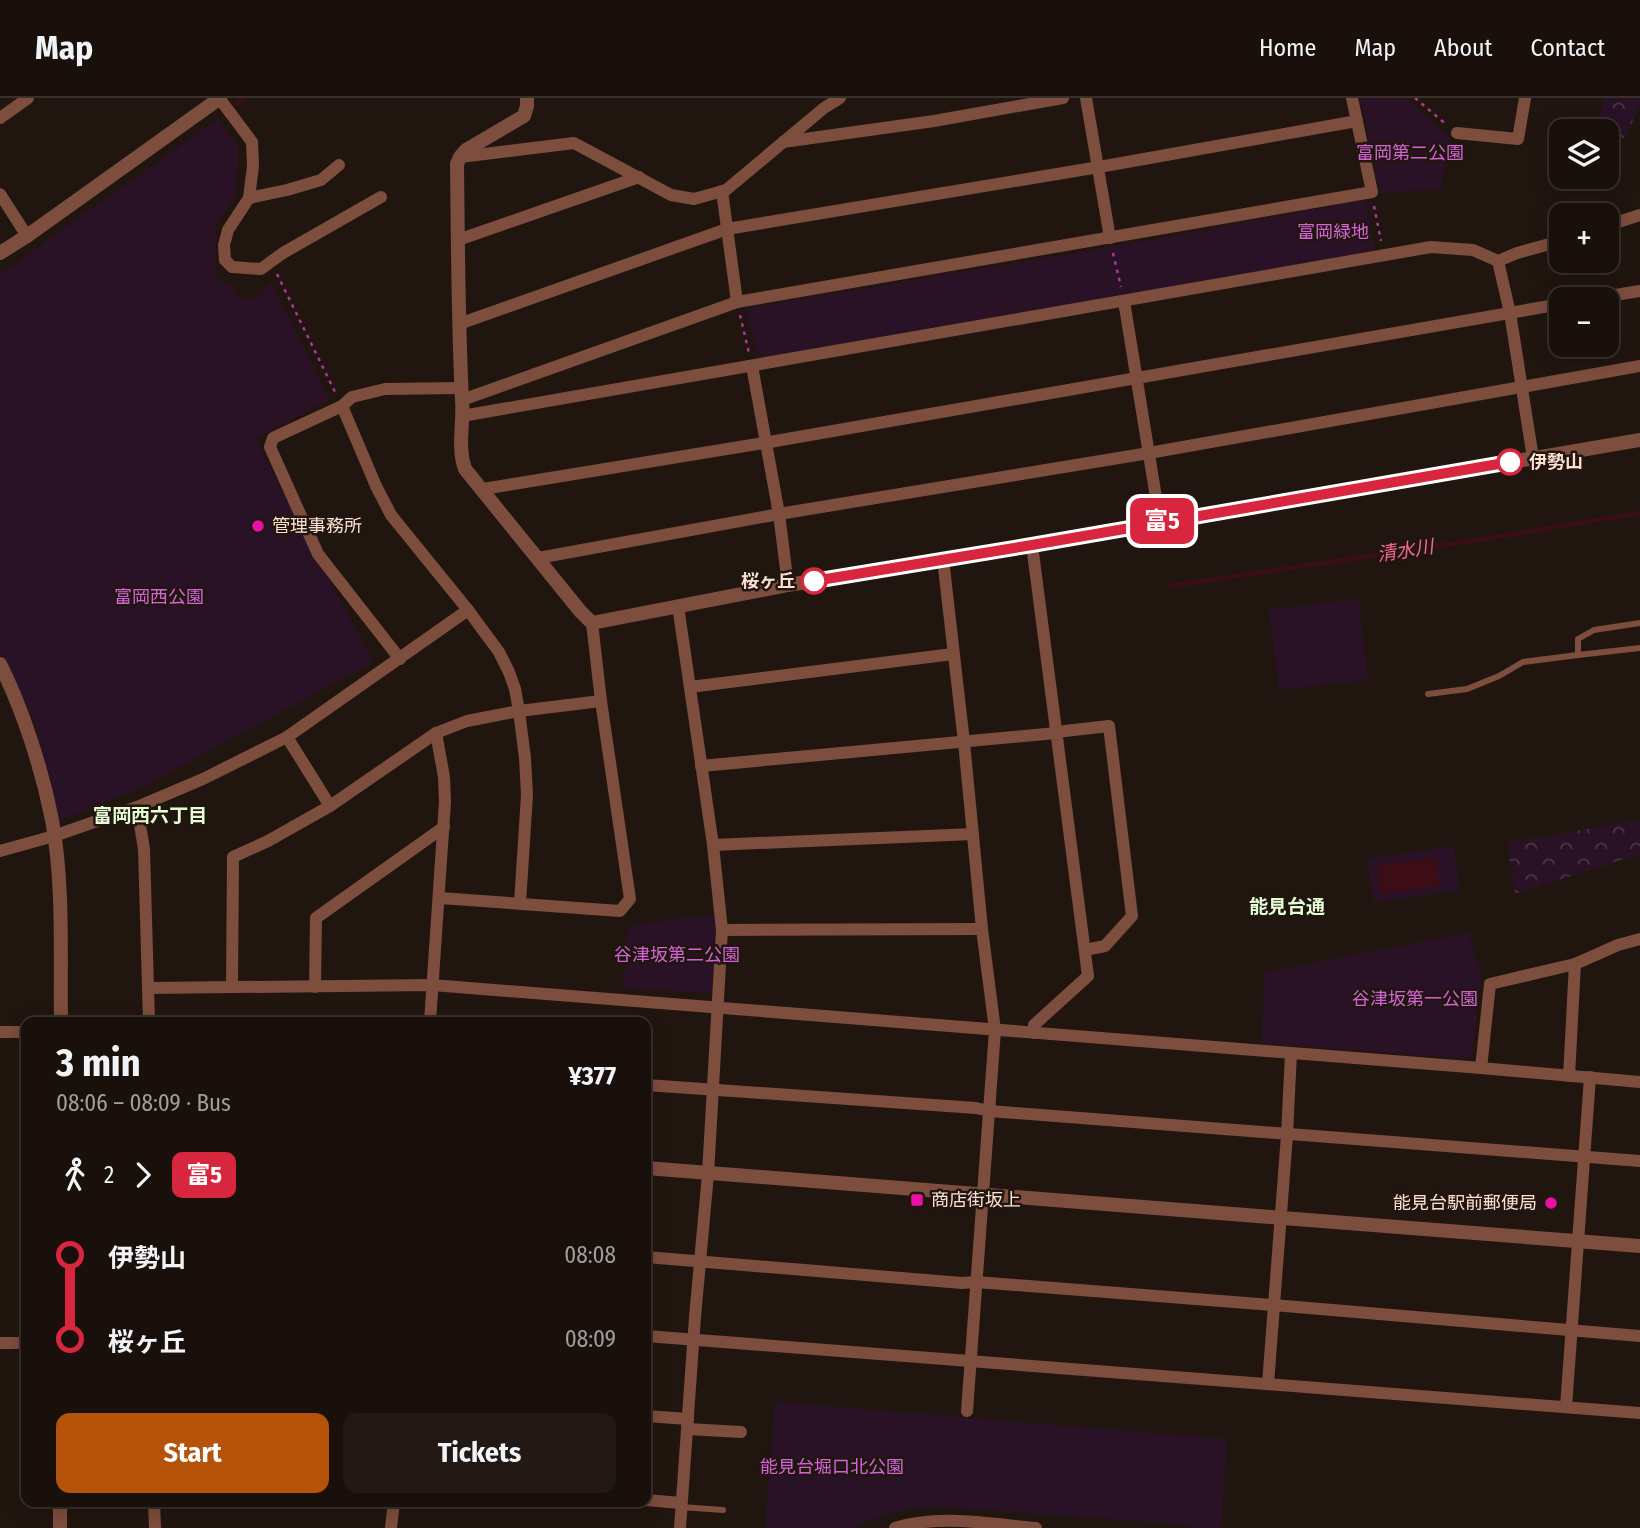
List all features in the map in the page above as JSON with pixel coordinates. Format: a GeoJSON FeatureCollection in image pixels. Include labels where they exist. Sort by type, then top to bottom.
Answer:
{"type":"FeatureCollection","features":[{"type":"Feature","properties":{"kind":"street"},"geometry":{"type":"LineString","coordinates":[[0,118],[27,98]]}},
{"type":"Feature","properties":{"kind":"street"},"geometry":{"type":"LineString","coordinates":[[0,253],[219,98],[252,142],[253,166],[249,198],[228,230],[224,245],[225,260],[232,267],[261,269],[381,197]]}},
{"type":"Feature","properties":{"kind":"street"},"geometry":{"type":"LineString","coordinates":[[440,898],[620,911],[630,899],[592,623],[465,469],[460,457],[462,416],[457,164],[466,150],[524,116],[527,98]]}},
{"type":"Feature","properties":{"kind":"street"},"geometry":{"type":"LineString","coordinates":[[460,157],[574,143],[671,195],[694,199],[726,190],[824,108],[840,98]]}},
{"type":"Feature","properties":{"kind":"street"},"geometry":{"type":"LineString","coordinates":[[783,142],[934,121],[1063,98]]}},
{"type":"Feature","properties":{"kind":"street"},"geometry":{"type":"LineString","coordinates":[[1086,98],[1110,238]]}},
{"type":"Feature","properties":{"kind":"street"},"geometry":{"type":"LineString","coordinates":[[400,659],[318,554],[270,447],[273,438],[342,406],[352,397],[384,389],[461,394],[737,302],[1372,192],[1352,98]]}},
{"type":"Feature","properties":{"kind":"street"},"geometry":{"type":"LineString","coordinates":[[1457,133],[1518,139],[1525,98]]}},
{"type":"Feature","properties":{"kind":"street"},"geometry":{"type":"LineString","coordinates":[[459,324],[727,229],[1357,121]]}},
{"type":"Feature","properties":{"kind":"street"},"geometry":{"type":"LineString","coordinates":[[249,198],[321,180],[339,165]]}},
{"type":"Feature","properties":{"kind":"street"},"geometry":{"type":"LineString","coordinates":[[458,240],[639,177]]}},
{"type":"Feature","properties":{"kind":"street"},"geometry":{"type":"LineString","coordinates":[[722,191],[737,302]]}},
{"type":"Feature","properties":{"kind":"street"},"geometry":{"type":"LineString","coordinates":[[0,194],[27,236]]}},
{"type":"Feature","properties":{"kind":"street"},"geometry":{"type":"LineString","coordinates":[[1619,222],[1640,215]]}},
{"type":"Feature","properties":{"kind":"street"},"geometry":{"type":"LineString","coordinates":[[462,416],[1431,247],[1473,250],[1497,261],[1549,244]]}},
{"type":"Feature","properties":{"kind":"street"},"geometry":{"type":"LineString","coordinates":[[1497,261],[1510,313],[1533,458]]}},
{"type":"Feature","properties":{"kind":"street"},"geometry":{"type":"LineString","coordinates":[[1619,294],[1640,291]]}},
{"type":"Feature","properties":{"kind":"street"},"geometry":{"type":"LineString","coordinates":[[1124,301],[1160,522]]}},
{"type":"Feature","properties":{"kind":"street"},"geometry":{"type":"LineString","coordinates":[[482,489],[764,443],[1549,306]]}},
{"type":"Feature","properties":{"kind":"street"},"geometry":{"type":"LineString","coordinates":[[752,366],[779,514],[788,585]]}},
{"type":"Feature","properties":{"kind":"street"},"geometry":{"type":"LineString","coordinates":[[538,558],[1640,366]]}},
{"type":"Feature","properties":{"kind":"street"},"geometry":{"type":"LineString","coordinates":[[342,406],[391,516],[468,610],[499,652],[509,672],[519,711],[527,795],[520,903]]}},
{"type":"Feature","properties":{"kind":"street"},"geometry":{"type":"LineString","coordinates":[[592,623],[788,585],[1640,440]]}},
{"type":"Feature","properties":{"kind":"street"},"geometry":{"type":"LineString","coordinates":[[1032,545],[1088,976],[1034,1025],[1034,1033]]}},
{"type":"Feature","properties":{"kind":"street"},"geometry":{"type":"LineString","coordinates":[[943,559],[995,1030],[967,1411]]}},
{"type":"Feature","properties":{"kind":"street"},"geometry":{"type":"LineString","coordinates":[[678,606],[713,845],[722,930],[708,1174],[680,1528]]}},
{"type":"Feature","properties":{"kind":"street"},"geometry":{"type":"LineString","coordinates":[[0,850],[54,836],[137,807],[203,779],[287,737],[468,610]]}},
{"type":"Feature","properties":{"kind":"street"},"geometry":{"type":"LineString","coordinates":[[690,687],[953,654]]}},
{"type":"Feature","properties":{"kind":"street"},"geometry":{"type":"LineString","coordinates":[[0,664],[27,730],[42,776],[54,836],[59,889],[61,1017]]}},
{"type":"Feature","properties":{"kind":"street"},"geometry":{"type":"LineString","coordinates":[[232,986],[233,857],[268,841],[330,806],[436,733],[467,721],[519,711],[601,701]]}},
{"type":"Feature","properties":{"kind":"street"},"geometry":{"type":"LineString","coordinates":[[701,766],[1109,726],[1132,916],[1105,946],[1085,950]]}},
{"type":"Feature","properties":{"kind":"street"},"geometry":{"type":"LineString","coordinates":[[430,1017],[444,827],[444,777],[436,733]]}},
{"type":"Feature","properties":{"kind":"street"},"geometry":{"type":"LineString","coordinates":[[287,737],[330,806]]}},
{"type":"Feature","properties":{"kind":"street"},"geometry":{"type":"LineString","coordinates":[[137,807],[144,849],[149,1017]]}},
{"type":"Feature","properties":{"kind":"street"},"geometry":{"type":"LineString","coordinates":[[315,987],[316,918],[444,827]]}},
{"type":"Feature","properties":{"kind":"street"},"geometry":{"type":"LineString","coordinates":[[713,845],[973,834]]}},
{"type":"Feature","properties":{"kind":"street"},"geometry":{"type":"LineString","coordinates":[[722,930],[982,929]]}},
{"type":"Feature","properties":{"kind":"street"},"geometry":{"type":"LineString","coordinates":[[1481,1068],[1490,984],[1575,964],[1640,939]]}},
{"type":"Feature","properties":{"kind":"street"},"geometry":{"type":"LineString","coordinates":[[1569,1076],[1575,964]]}},
{"type":"Feature","properties":{"kind":"street"},"geometry":{"type":"LineString","coordinates":[[149,988],[432,985],[1640,1082]]}},
{"type":"Feature","properties":{"kind":"street"},"geometry":{"type":"LineString","coordinates":[[0,1032],[21,1032]]}},
{"type":"Feature","properties":{"kind":"street"},"geometry":{"type":"LineString","coordinates":[[1268,1384],[1291,1053]]}},
{"type":"Feature","properties":{"kind":"street"},"geometry":{"type":"LineString","coordinates":[[1566,1407],[1590,1077]]}},
{"type":"Feature","properties":{"kind":"street"},"geometry":{"type":"LineString","coordinates":[[651,1084],[1640,1161]]}},
{"type":"Feature","properties":{"kind":"street"},"geometry":{"type":"LineString","coordinates":[[651,1168],[1640,1247]]}},
{"type":"Feature","properties":{"kind":"street"},"geometry":{"type":"LineString","coordinates":[[651,1257],[1640,1336]]}},
{"type":"Feature","properties":{"kind":"street"},"geometry":{"type":"LineString","coordinates":[[651,1336],[1640,1413]]}},
{"type":"Feature","properties":{"kind":"street"},"geometry":{"type":"LineString","coordinates":[[0,1343],[21,1343]]}},
{"type":"Feature","properties":{"kind":"street"},"geometry":{"type":"LineString","coordinates":[[651,1417],[741,1432]]}},
{"type":"Feature","properties":{"kind":"street"},"geometry":{"type":"LineString","coordinates":[[651,1501],[681,1505]]}},
{"type":"Feature","properties":{"kind":"street"},"geometry":{"type":"LineString","coordinates":[[60,1507],[60,1528]]}},
{"type":"Feature","properties":{"kind":"street"},"geometry":{"type":"LineString","coordinates":[[154,1507],[155,1528]]}},
{"type":"Feature","properties":{"kind":"street"},"geometry":{"type":"LineString","coordinates":[[391,1528],[393,1507]]}},
{"type":"Feature","properties":{"kind":"street"},"geometry":{"type":"LineString","coordinates":[[895,1528],[920,1522],[943,1521],[1036,1528]]}},
{"type":"Feature","properties":{"kind":"lane"},"geometry":{"type":"LineString","coordinates":[[1578,655],[1578,639],[1594,630],[1640,623]]}},
{"type":"Feature","properties":{"kind":"lane"},"geometry":{"type":"LineString","coordinates":[[1428,694],[1467,689],[1499,676],[1523,662],[1640,648]]}},
{"type":"Feature","properties":{"kind":"lane"},"geometry":{"type":"LineString","coordinates":[[681,1505],[723,1510]]}},
{"type":"Feature","properties":{"kind":"path"},"geometry":{"type":"LineString","coordinates":[[1415,98],[1457,133]]}},
{"type":"Feature","properties":{"kind":"path"},"geometry":{"type":"LineString","coordinates":[[1372,192],[1383,255]]}},
{"type":"Feature","properties":{"kind":"path"},"geometry":{"type":"LineString","coordinates":[[1110,238],[1124,301]]}},
{"type":"Feature","properties":{"kind":"path"},"geometry":{"type":"LineString","coordinates":[[271,262],[342,406]]}},
{"type":"Feature","properties":{"kind":"path"},"geometry":{"type":"LineString","coordinates":[[737,302],[752,366]]}},
{"type":"Feature","properties":{"kind":"green space","name":"富岡第二公園"},"geometry":{"type":"Polygon","coordinates":[[[1360,98],[1406,98],[1450,137],[1441,189],[1379,193],[1360,98]]]}},
{"type":"Feature","properties":{"kind":"green space"},"geometry":{"type":"Polygon","coordinates":[[[1604,98],[1640,98],[1640,104],[1625,138],[1619,139],[1619,119],[1600,119],[1604,98]]]}},
{"type":"Feature","properties":{"kind":"green space","name":"富岡西公園"},"geometry":{"type":"Polygon","coordinates":[[[218,119],[239,146],[235,197],[216,224],[215,276],[222,283],[233,287],[242,299],[258,298],[271,281],[330,399],[255,439],[373,662],[146,785],[57,822],[35,722],[0,651],[0,274],[218,119]]]}},
{"type":"Feature","properties":{"kind":"green space","name":"富岡緑地"},"geometry":{"type":"Polygon","coordinates":[[[1366,199],[1375,251],[758,358],[745,308],[1144,241],[1366,199]]]}},
{"type":"Feature","properties":{"kind":"green space"},"geometry":{"type":"Polygon","coordinates":[[[1359,599],[1368,680],[1279,690],[1269,609],[1359,599]]]}},
{"type":"Feature","properties":{"kind":"green space"},"geometry":{"type":"Polygon","coordinates":[[[1640,820],[1640,854],[1515,894],[1507,843],[1640,820]]]}},
{"type":"Feature","properties":{"kind":"green space"},"geometry":{"type":"Polygon","coordinates":[[[1453,846],[1460,890],[1374,903],[1367,859],[1453,846]]]}},
{"type":"Feature","properties":{"kind":"green space","name":"谷津坂第二公園"},"geometry":{"type":"Polygon","coordinates":[[[716,914],[712,993],[623,988],[628,926],[716,914]]]}},
{"type":"Feature","properties":{"kind":"green space","name":"谷津坂第一公園"},"geometry":{"type":"Polygon","coordinates":[[[1469,933],[1481,976],[1473,1052],[1469,1059],[1261,1043],[1265,972],[1469,933]]]}},
{"type":"Feature","properties":{"kind":"green space","name":"能見台堀口北公園"},"geometry":{"type":"Polygon","coordinates":[[[775,1402],[1227,1439],[1221,1528],[930,1506],[884,1514],[854,1528],[765,1528],[775,1402]]]}},
{"type":"Feature","properties":{"kind":"shaded area"},"geometry":{"type":"Polygon","coordinates":[[[1436,857],[1440,885],[1381,894],[1377,866],[1436,857]]]}},
{"type":"Feature","properties":{"kind":"waterway"},"geometry":{"type":"LineString","coordinates":[[237,103],[244,98]]}},
{"type":"Feature","properties":{"kind":"waterway","name":"清水川"},"geometry":{"type":"LineString","coordinates":[[1170,586],[1640,513]]}},
{"type":"Feature","properties":{"kind":"bus line","name":"富5"},"geometry":{"type":"LineString","coordinates":[[814,581],[1510,462]]}},
{"type":"Feature","properties":{"kind":"place","name":"伊勢山"},"geometry":{"type":"Point","coordinates":[1510,462]}},
{"type":"Feature","properties":{"kind":"place","name":"管理事務所"},"geometry":{"type":"Point","coordinates":[258,526]}},
{"type":"Feature","properties":{"kind":"place","name":"桜ヶ丘"},"geometry":{"type":"Point","coordinates":[814,581]}},
{"type":"Feature","properties":{"kind":"place","name":"商店街坂上"},"geometry":{"type":"Point","coordinates":[917,1200]}},
{"type":"Feature","properties":{"kind":"place","name":"能見台駅前郵便局"},"geometry":{"type":"Point","coordinates":[1551,1203]}},
{"type":"Feature","properties":{"kind":"district","name":"富岡西六丁目"},"geometry":{"type":"Point","coordinates":[150,815]}},
{"type":"Feature","properties":{"kind":"district","name":"能見台通"},"geometry":{"type":"Point","coordinates":[1287,906]}}]}
